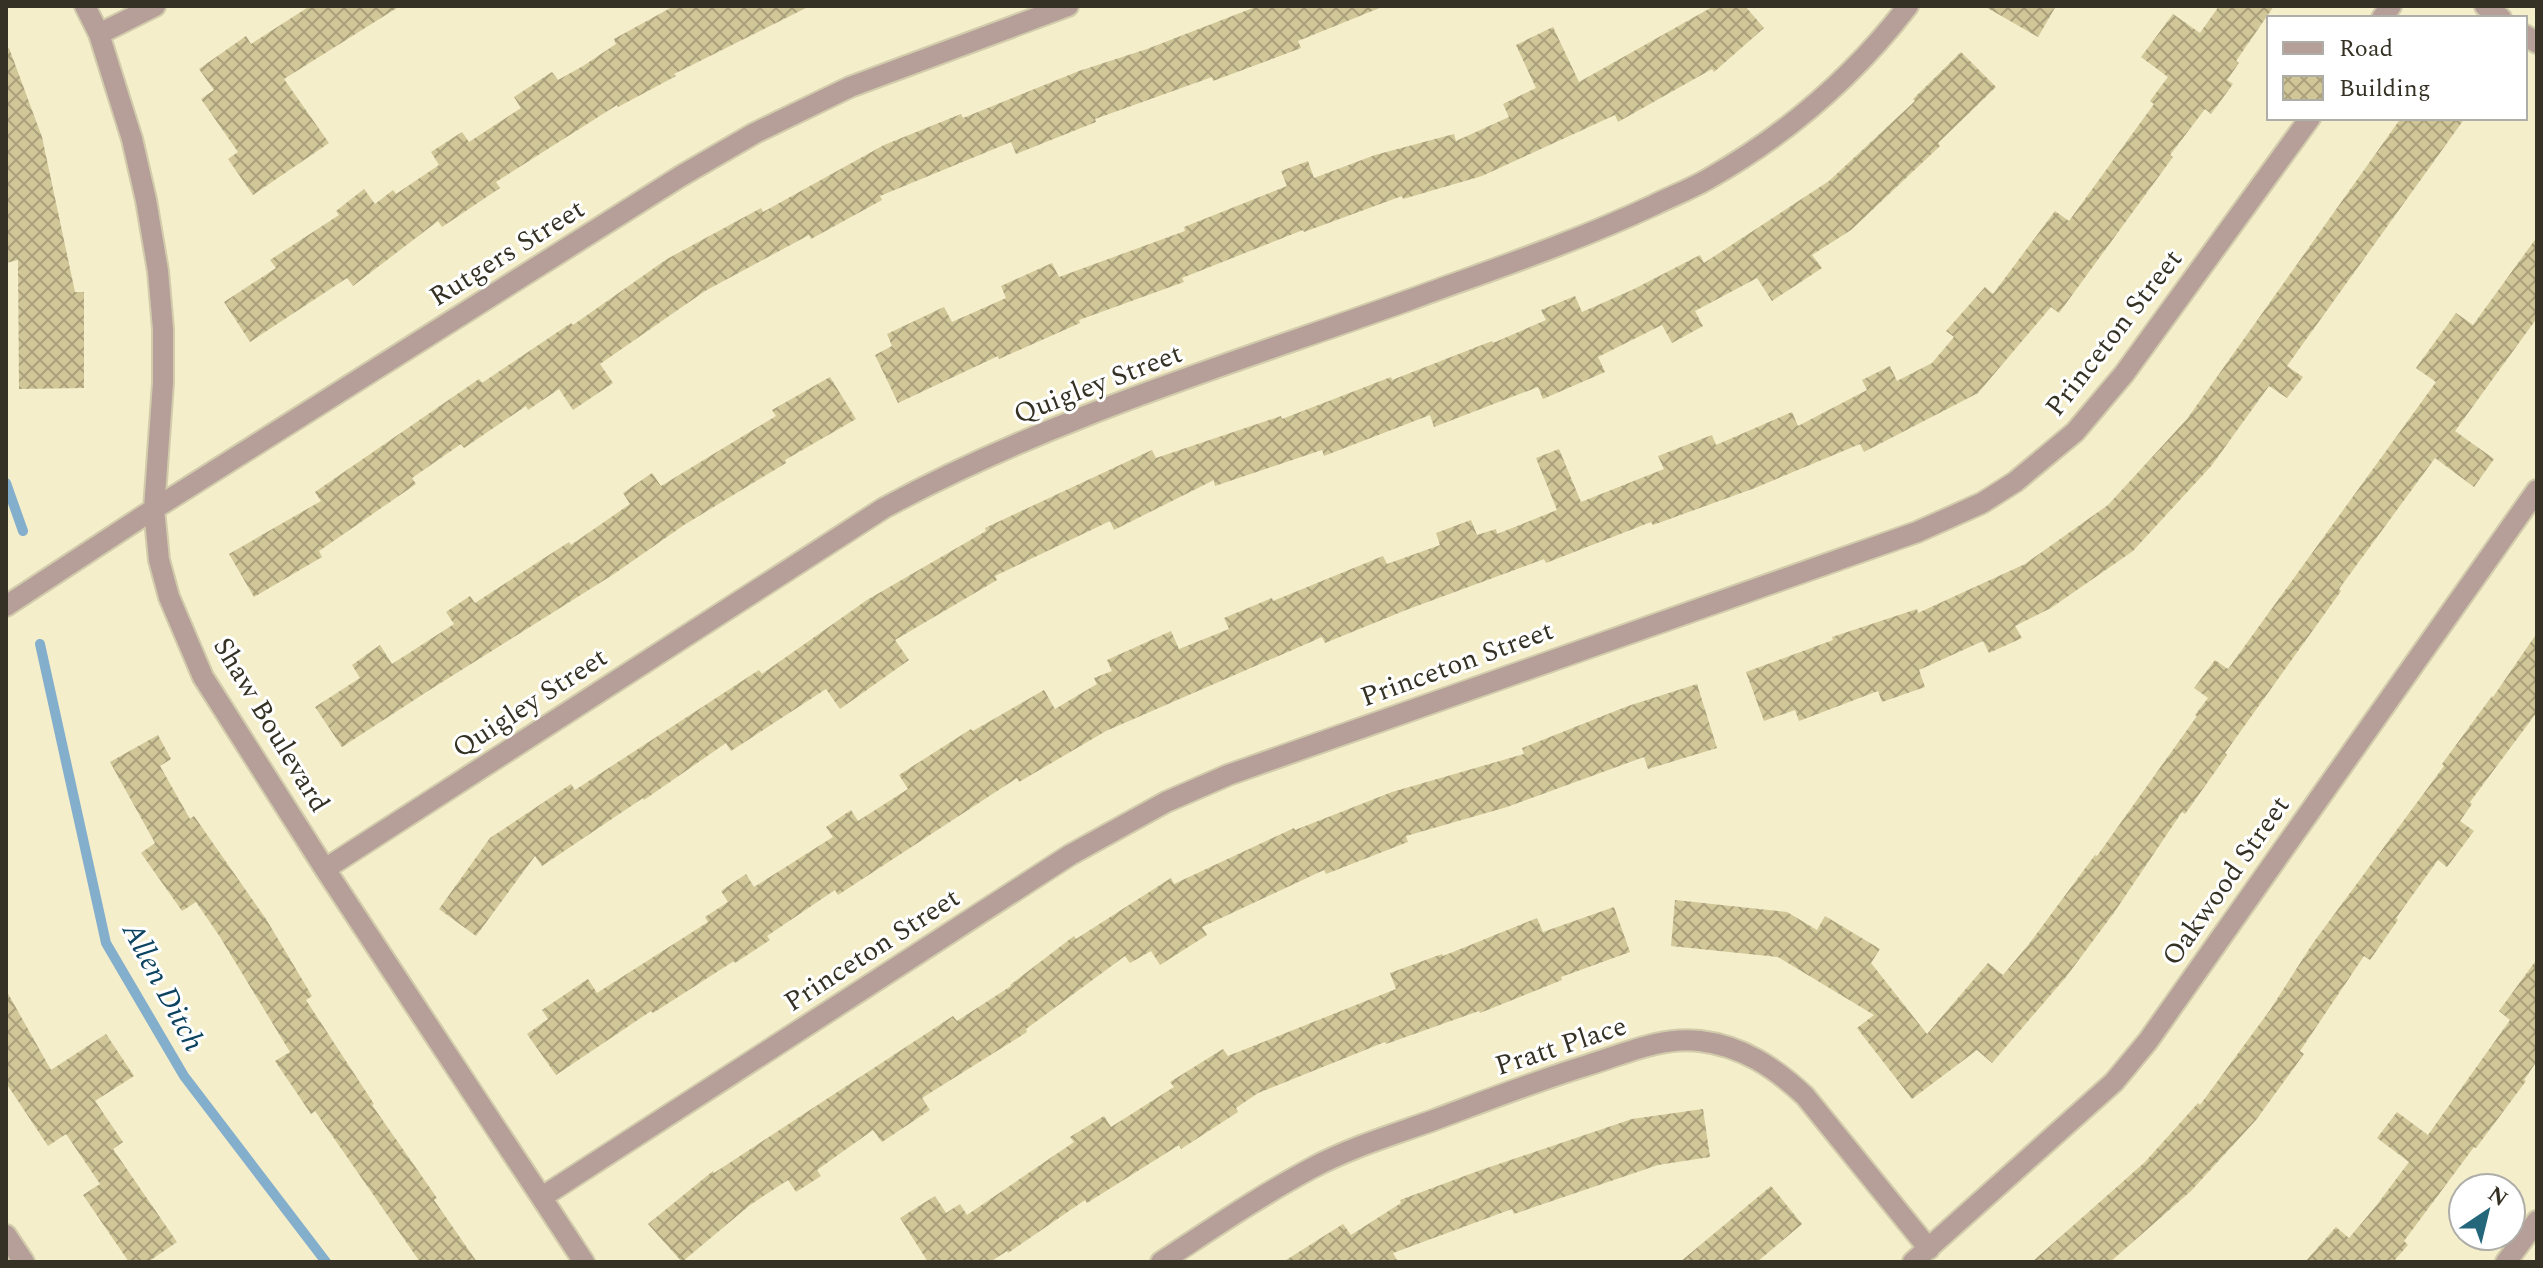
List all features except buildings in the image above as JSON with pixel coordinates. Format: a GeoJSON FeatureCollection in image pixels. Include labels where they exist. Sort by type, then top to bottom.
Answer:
{"type":"FeatureCollection","features":[{"type":"Feature","properties":{"kind":"street","name":"Shaw Boulevard"},"geometry":{"type":"LineString","coordinates":[[85,6],[99,34],[132,139],[158,271],[163,329],[163,383],[154,509],[159,560],[169,597],[203,677],[325,869],[584,1262]]}},
{"type":"Feature","properties":{"kind":"street"},"geometry":{"type":"LineString","coordinates":[[99,34],[155,6]]}},
{"type":"Feature","properties":{"kind":"street","name":"Rutgers Street"},"geometry":{"type":"LineString","coordinates":[[6,606],[681,176],[755,133],[850,87],[1068,6]]}},
{"type":"Feature","properties":{"kind":"street","name":"Quigley Street"},"geometry":{"type":"LineString","coordinates":[[325,869],[884,508],[939,478],[1065,423],[1593,233],[1708,179],[1794,123],[1831,91],[1908,6]]}},
{"type":"Feature","properties":{"kind":"street","name":"Princeton Street"},"geometry":{"type":"LineString","coordinates":[[542,1197],[1070,855],[1166,802],[1242,770],[1917,532],[1982,503],[2046,458],[2075,432],[2114,386],[2309,120]]}},
{"type":"Feature","properties":{"kind":"street","name":"Oakwood Street"},"geometry":{"type":"LineString","coordinates":[[1913,1262],[2114,1082],[2148,1041],[2537,490]]}},
{"type":"Feature","properties":{"kind":"street","name":"Pratt Place"},"geometry":{"type":"LineString","coordinates":[[1161,1262],[1261,1198],[1312,1168],[1353,1149],[1559,1074],[1668,1041],[1698,1040],[1730,1046],[1783,1076],[1805,1096],[1929,1249]]}},
{"type":"Feature","properties":{"kind":"street"},"geometry":{"type":"LineString","coordinates":[[2506,1262],[2537,1221]]}},
{"type":"Feature","properties":{"kind":"street"},"geometry":{"type":"LineString","coordinates":[[6,1235],[24,1262]]}},
{"type":"Feature","properties":{"kind":"waterway","name":"Allen Ditch"},"geometry":{"type":"LineString","coordinates":[[6,483],[23,531]]}},
{"type":"Feature","properties":{"kind":"waterway","name":"Allen Ditch"},"geometry":{"type":"LineString","coordinates":[[40,644],[106,943],[184,1076],[326,1262]]}}]}
